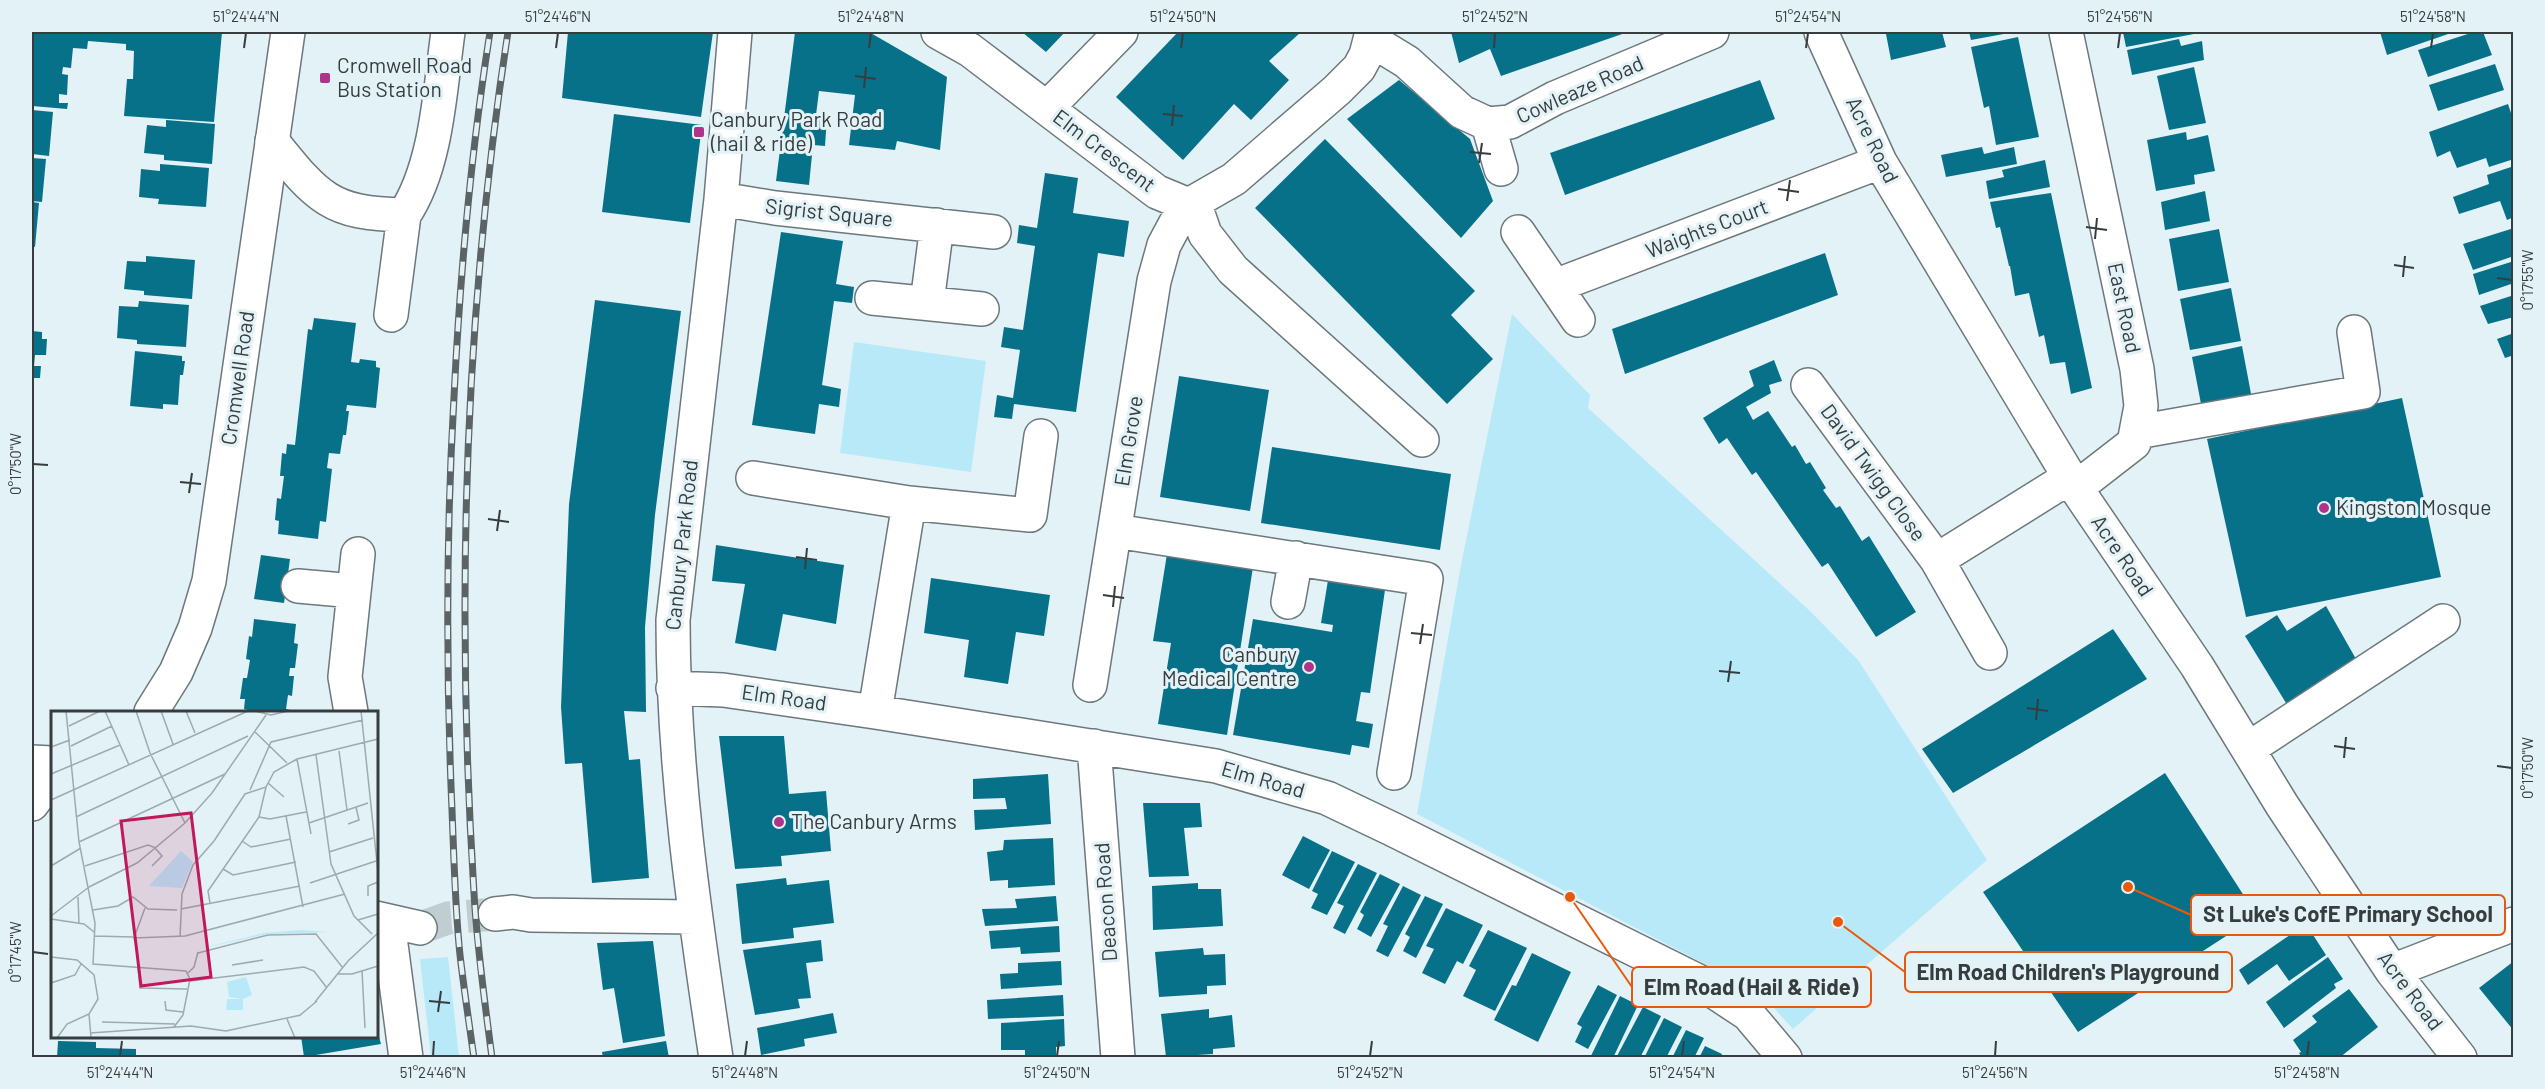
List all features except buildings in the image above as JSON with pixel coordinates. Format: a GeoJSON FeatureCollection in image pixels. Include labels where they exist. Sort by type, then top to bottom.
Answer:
{"type":"FeatureCollection","features":[{"type":"Feature","properties":{"kind":"street","name":"Cromwell Road"},"geometry":{"type":"LineString","coordinates":[[152,711],[176,672],[195,628],[209,580],[288,32]]}},
{"type":"Feature","properties":{"kind":"street"},"geometry":{"type":"LineString","coordinates":[[391,315],[404,215],[417,197],[424,171],[433,133],[448,32]]}},
{"type":"Feature","properties":{"kind":"street","name":"Canbury Park Road"},"geometry":{"type":"LineString","coordinates":[[716,1058],[695,917],[678,755],[673,688],[673,620],[721,199],[736,32]]}},
{"type":"Feature","properties":{"kind":"street","name":"Elm Crescent"},"geometry":{"type":"LineString","coordinates":[[938,32],[970,50],[1157,192],[1190,203]]}},
{"type":"Feature","properties":{"kind":"street"},"geometry":{"type":"LineString","coordinates":[[1047,108],[1121,32]]}},
{"type":"Feature","properties":{"kind":"street","name":"Cowleaze Road"},"geometry":{"type":"LineString","coordinates":[[1372,36],[1407,62],[1462,112],[1488,124],[1510,122],[1555,98],[1713,32]]}},
{"type":"Feature","properties":{"kind":"street","name":"Acre Road"},"geometry":{"type":"LineString","coordinates":[[1821,32],[1880,162],[2073,482],[2197,666],[2392,971],[2460,1058]]}},
{"type":"Feature","properties":{"kind":"street","name":"East Road"},"geometry":{"type":"LineString","coordinates":[[2066,32],[2137,369],[2141,406],[2137,432]]}},
{"type":"Feature","properties":{"kind":"street"},"geometry":{"type":"LineString","coordinates":[[1372,36],[1359,68],[1337,90],[1234,179],[1190,203],[1204,234],[1233,270],[1422,440]]}},
{"type":"Feature","properties":{"kind":"street"},"geometry":{"type":"LineString","coordinates":[[1488,124],[1501,169]]}},
{"type":"Feature","properties":{"kind":"street"},"geometry":{"type":"LineString","coordinates":[[272,141],[303,180],[332,203],[363,214],[404,215]]}},
{"type":"Feature","properties":{"kind":"street","name":"Waights Court"},"geometry":{"type":"LineString","coordinates":[[1555,286],[1880,162]]}},
{"type":"Feature","properties":{"kind":"street","name":"Sigrist Square"},"geometry":{"type":"LineString","coordinates":[[721,199],[775,208],[994,232]]}},
{"type":"Feature","properties":{"kind":"street","name":"Elm Grove"},"geometry":{"type":"LineString","coordinates":[[1090,685],[1154,281],[1164,245],[1190,203]]}},
{"type":"Feature","properties":{"kind":"street"},"geometry":{"type":"LineString","coordinates":[[927,303],[937,225]]}},
{"type":"Feature","properties":{"kind":"street"},"geometry":{"type":"LineString","coordinates":[[1518,232],[1578,320]]}},
{"type":"Feature","properties":{"kind":"street"},"geometry":{"type":"LineString","coordinates":[[872,298],[982,309]]}},
{"type":"Feature","properties":{"kind":"street"},"geometry":{"type":"LineString","coordinates":[[2073,482],[2134,443],[2137,432],[2363,392],[2354,332]]}},
{"type":"Feature","properties":{"kind":"street","name":"David Twigg Close"},"geometry":{"type":"LineString","coordinates":[[1808,385],[1937,560],[1990,653]]}},
{"type":"Feature","properties":{"kind":"street"},"geometry":{"type":"LineString","coordinates":[[753,478],[909,503],[1030,515],[1041,436]]}},
{"type":"Feature","properties":{"kind":"street","name":"David Twigg Close"},"geometry":{"type":"LineString","coordinates":[[1937,560],[2073,482]]}},
{"type":"Feature","properties":{"kind":"street"},"geometry":{"type":"LineString","coordinates":[[875,712],[909,503]]}},
{"type":"Feature","properties":{"kind":"street"},"geometry":{"type":"LineString","coordinates":[[1115,531],[1426,579],[1394,773]]}},
{"type":"Feature","properties":{"kind":"street"},"geometry":{"type":"LineString","coordinates":[[351,711],[345,678],[358,554]]}},
{"type":"Feature","properties":{"kind":"street"},"geometry":{"type":"LineString","coordinates":[[1288,602],[1296,558]]}},
{"type":"Feature","properties":{"kind":"street"},"geometry":{"type":"LineString","coordinates":[[298,586],[354,591]]}},
{"type":"Feature","properties":{"kind":"street"},"geometry":{"type":"LineString","coordinates":[[2248,749],[2443,621]]}},
{"type":"Feature","properties":{"kind":"street","name":"Elm Road"},"geometry":{"type":"LineString","coordinates":[[673,688],[723,690],[1216,766],[1327,798],[1698,981],[1748,1014],[1785,1058]]}},
{"type":"Feature","properties":{"kind":"street","name":"Deacon Road"},"geometry":{"type":"LineString","coordinates":[[1094,746],[1118,1058]]}},
{"type":"Feature","properties":{"kind":"street"},"geometry":{"type":"LineString","coordinates":[[32,762],[51,763]]}},
{"type":"Feature","properties":{"kind":"street"},"geometry":{"type":"LineString","coordinates":[[32,804],[51,778]]}},
{"type":"Feature","properties":{"kind":"street"},"geometry":{"type":"LineString","coordinates":[[495,914],[513,912],[531,915],[695,917]]}},
{"type":"Feature","properties":{"kind":"street"},"geometry":{"type":"LineString","coordinates":[[406,1058],[382,920],[420,928]]}},
{"type":"Feature","properties":{"kind":"street"},"geometry":{"type":"LineString","coordinates":[[2392,971],[2514,924]]}},
{"type":"Feature","properties":{"kind":"shaded area"},"geometry":{"type":"Polygon","coordinates":[[[1512,314],[1590,395],[1588,408],[1810,611],[1858,660],[1987,860],[1793,1029],[1765,998],[1751,988],[1417,814],[1461,565],[1512,314]]]}},
{"type":"Feature","properties":{"kind":"shaded area"},"geometry":{"type":"Polygon","coordinates":[[[854,342],[986,361],[971,472],[840,453],[854,342]]]}},
{"type":"Feature","properties":{"kind":"shaded area"},"geometry":{"type":"Polygon","coordinates":[[[448,957],[459,1057],[431,1057],[420,959],[448,957]]]}},
{"type":"Feature","properties":{"kind":"tunnel"},"geometry":{"type":"LineString","coordinates":[[420,928],[448,918],[495,914]]}},
{"type":"Feature","properties":{"kind":"railway"},"geometry":{"type":"LineString","coordinates":[[474,1058],[460,955],[455,883],[449,707],[448,552],[456,351],[463,260],[477,122],[490,32]]}},
{"type":"Feature","properties":{"kind":"railway"},"geometry":{"type":"LineString","coordinates":[[492,1058],[479,955],[468,785],[465,570],[473,353],[493,139],[508,32]]}},
{"type":"Feature","properties":{"kind":"place","name":"Cromwell Road Bus Station"},"geometry":{"type":"Point","coordinates":[325,78]}},
{"type":"Feature","properties":{"kind":"place","name":"Canbury Park Road (hail & ride)"},"geometry":{"type":"Point","coordinates":[699,132]}},
{"type":"Feature","properties":{"kind":"place","name":"Kingston Mosque"},"geometry":{"type":"Point","coordinates":[2324,508]}},
{"type":"Feature","properties":{"kind":"place","name":"Canbury Medical Centre"},"geometry":{"type":"Point","coordinates":[1309,667]}},
{"type":"Feature","properties":{"kind":"place","name":"The Canbury Arms"},"geometry":{"type":"Point","coordinates":[779,822]}},
{"type":"Feature","properties":{"kind":"place","name":"St Luke's CofE Primary School"},"geometry":{"type":"Point","coordinates":[2128,887]}},
{"type":"Feature","properties":{"kind":"place","name":"Elm Road (Hail & Ride)"},"geometry":{"type":"Point","coordinates":[1570,897]}},
{"type":"Feature","properties":{"kind":"place","name":"Elm Road Children's Playground"},"geometry":{"type":"Point","coordinates":[1838,922]}}]}
